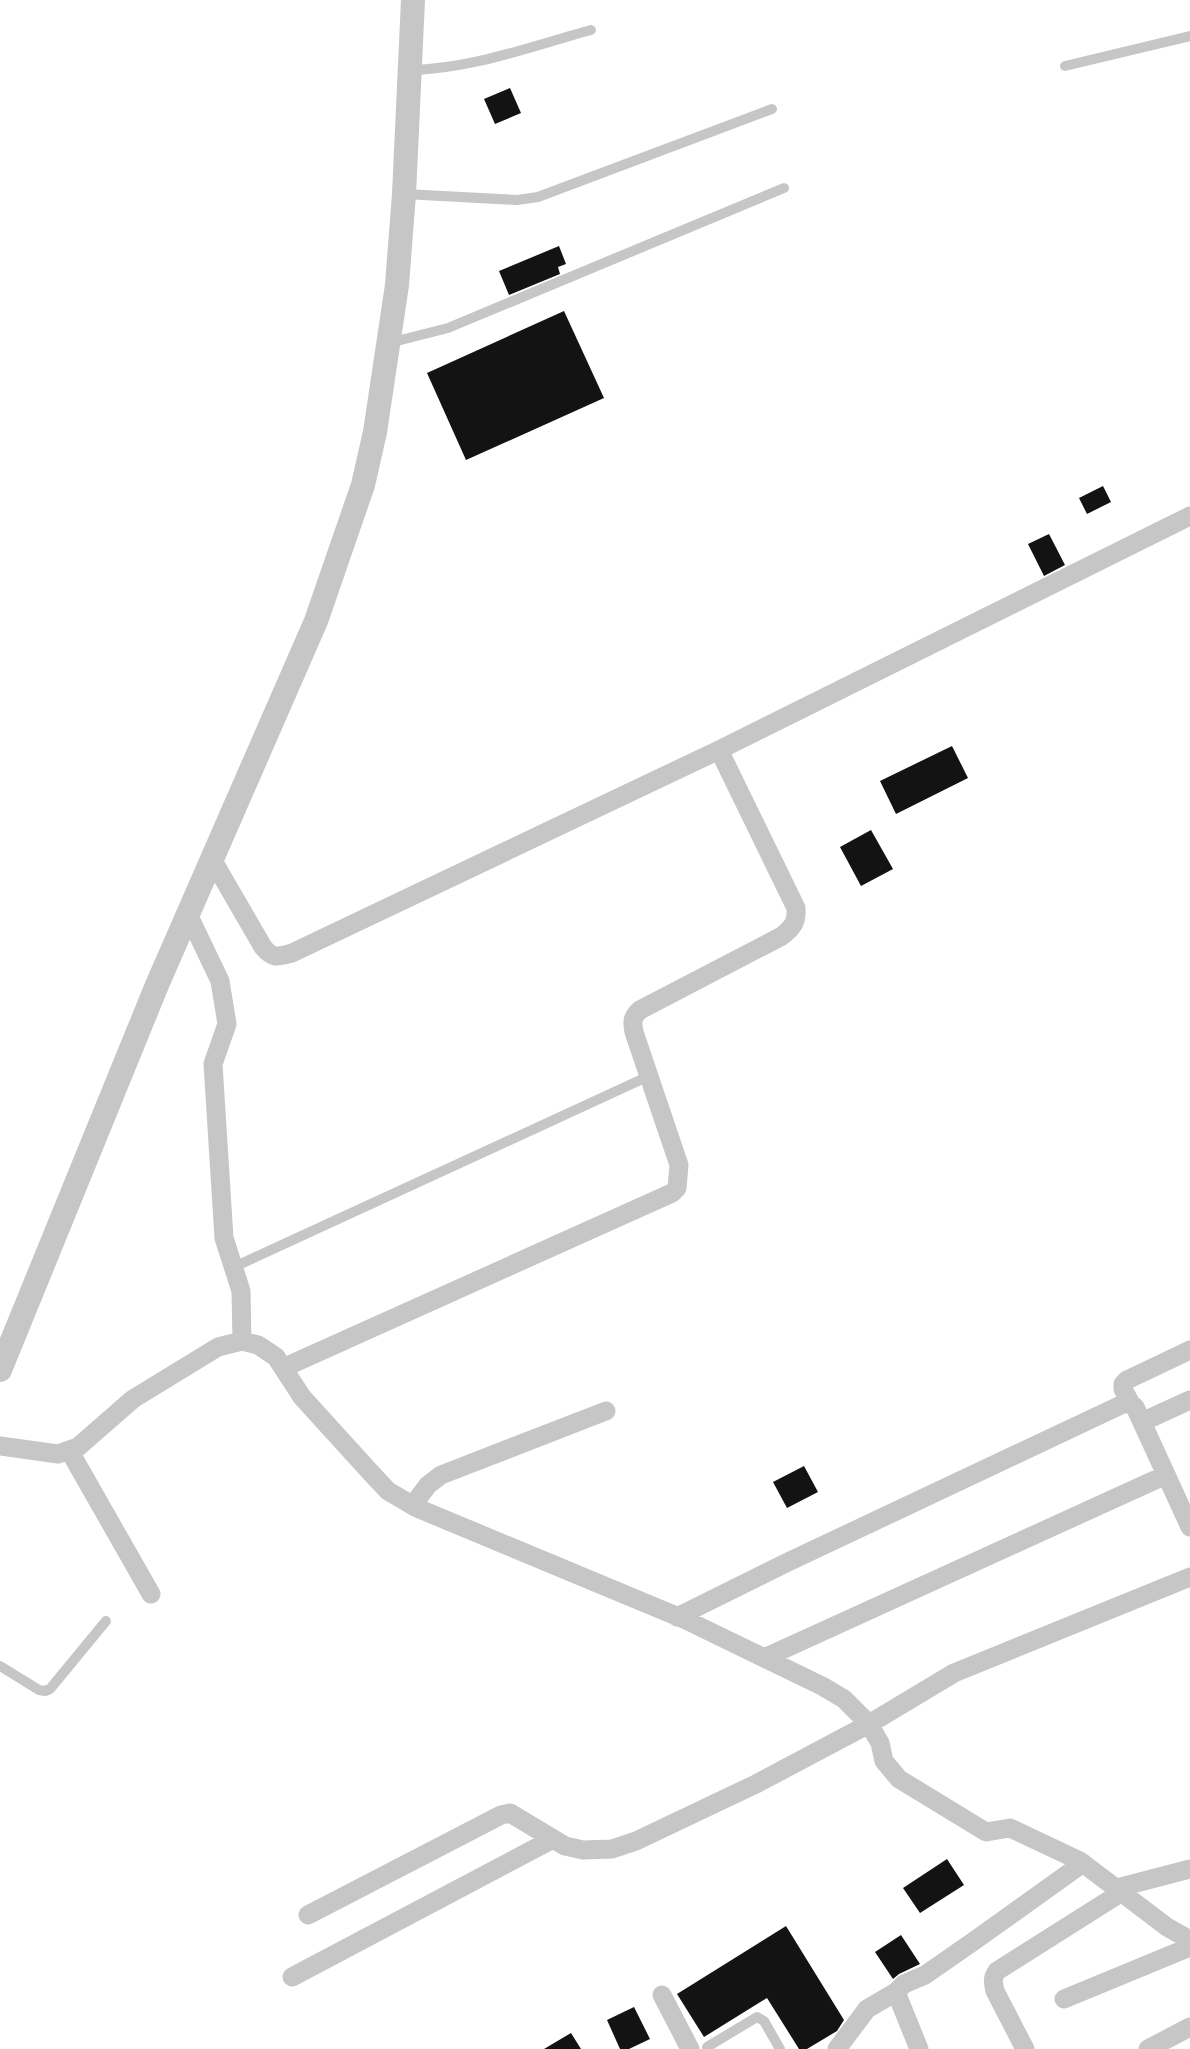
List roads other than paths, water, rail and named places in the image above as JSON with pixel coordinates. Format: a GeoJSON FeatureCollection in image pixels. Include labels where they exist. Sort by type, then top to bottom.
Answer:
{"type":"FeatureCollection","features":[{"type":"Feature","properties":{"kind":"street"},"geometry":{"type":"LineString","coordinates":[[0,1370],[157,985],[316,622],[363,485],[375,432],[397,285],[404,194],[413,0]]}},
{"type":"Feature","properties":{"kind":"street"},"geometry":{"type":"LineString","coordinates":[[212,859],[263,947],[269,954],[279,957],[292,953],[719,750],[1190,516]]}},
{"type":"Feature","properties":{"kind":"street"},"geometry":{"type":"LineString","coordinates":[[283,1368],[672,1193],[677,1188],[679,1165],[634,1032],[632,1023],[634,1015],[640,1010],[782,936],[792,928],[797,920],[796,908],[719,750]]}},
{"type":"Feature","properties":{"kind":"street"},"geometry":{"type":"LineString","coordinates":[[188,914],[220,981],[227,1024],[213,1064],[224,1238],[242,1291],[242,1341]]}},
{"type":"Feature","properties":{"kind":"street"},"geometry":{"type":"LineString","coordinates":[[0,1446],[58,1454],[78,1447],[133,1398],[218,1347],[242,1341],[258,1345],[276,1357],[302,1397],[388,1491],[413,1506],[677,1617],[822,1686],[844,1699],[869,1724],[880,1743],[884,1761],[898,1779],[986,1832],[1010,1828],[1083,1863],[1167,1927],[1190,1940]]}},
{"type":"Feature","properties":{"kind":"street"},"geometry":{"type":"LineString","coordinates":[[1190,1350],[1127,1380],[1123,1384],[1124,1390],[1131,1404],[1135,1407],[1166,1475],[1183,1492],[1190,1527]]}},
{"type":"Feature","properties":{"kind":"street"},"geometry":{"type":"LineString","coordinates":[[1142,1422],[1190,1400]]}},
{"type":"Feature","properties":{"kind":"street"},"geometry":{"type":"LineString","coordinates":[[677,1617],[788,1562],[1123,1404],[1131,1404]]}},
{"type":"Feature","properties":{"kind":"street"},"geometry":{"type":"LineString","coordinates":[[413,1506],[428,1485],[440,1475],[606,1411]]}},
{"type":"Feature","properties":{"kind":"street"},"geometry":{"type":"LineString","coordinates":[[69,1450],[151,1594]]}},
{"type":"Feature","properties":{"kind":"street"},"geometry":{"type":"LineString","coordinates":[[764,1658],[1166,1475]]}},
{"type":"Feature","properties":{"kind":"street"},"geometry":{"type":"LineString","coordinates":[[308,1915],[501,1815],[510,1813],[516,1815],[565,1846],[583,1850],[612,1849],[636,1841],[756,1784],[869,1724],[954,1673],[1190,1577]]}},
{"type":"Feature","properties":{"kind":"street"},"geometry":{"type":"LineString","coordinates":[[292,1977],[553,1839]]}},
{"type":"Feature","properties":{"kind":"street"},"geometry":{"type":"LineString","coordinates":[[837,2049],[867,2009],[896,1992],[904,1984],[924,1975],[974,1942],[1083,1863]]}},
{"type":"Feature","properties":{"kind":"street"},"geometry":{"type":"LineString","coordinates":[[1025,2049],[993,1983],[997,1971],[1119,1890],[1190,1869]]}},
{"type":"Feature","properties":{"kind":"street"},"geometry":{"type":"LineString","coordinates":[[1064,1999],[1190,1947]]}},
{"type":"Feature","properties":{"kind":"street"},"geometry":{"type":"LineString","coordinates":[[896,1992],[919,2049]]}},
{"type":"Feature","properties":{"kind":"street"},"geometry":{"type":"LineString","coordinates":[[662,1995],[698,2048]]}},
{"type":"Feature","properties":{"kind":"street"},"geometry":{"type":"LineString","coordinates":[[1148,2049],[1190,2027]]}},
{"type":"Feature","properties":{"kind":"lane"},"geometry":{"type":"LineString","coordinates":[[410,70],[435,70],[459,66],[591,30]]}},
{"type":"Feature","properties":{"kind":"lane"},"geometry":{"type":"LineString","coordinates":[[1065,66],[1190,36]]}},
{"type":"Feature","properties":{"kind":"lane"},"geometry":{"type":"LineString","coordinates":[[404,194],[517,200],[538,197],[772,109]]}},
{"type":"Feature","properties":{"kind":"lane"},"geometry":{"type":"LineString","coordinates":[[388,344],[448,328],[784,188]]}},
{"type":"Feature","properties":{"kind":"lane"},"geometry":{"type":"LineString","coordinates":[[234,1267],[649,1076]]}},
{"type":"Feature","properties":{"kind":"lane"},"geometry":{"type":"LineString","coordinates":[[0,1666],[39,1690],[45,1691],[50,1689],[106,1622]]}},
{"type":"Feature","properties":{"kind":"lane"},"geometry":{"type":"LineString","coordinates":[[698,2048],[760,2017],[780,2049]]}}]}
